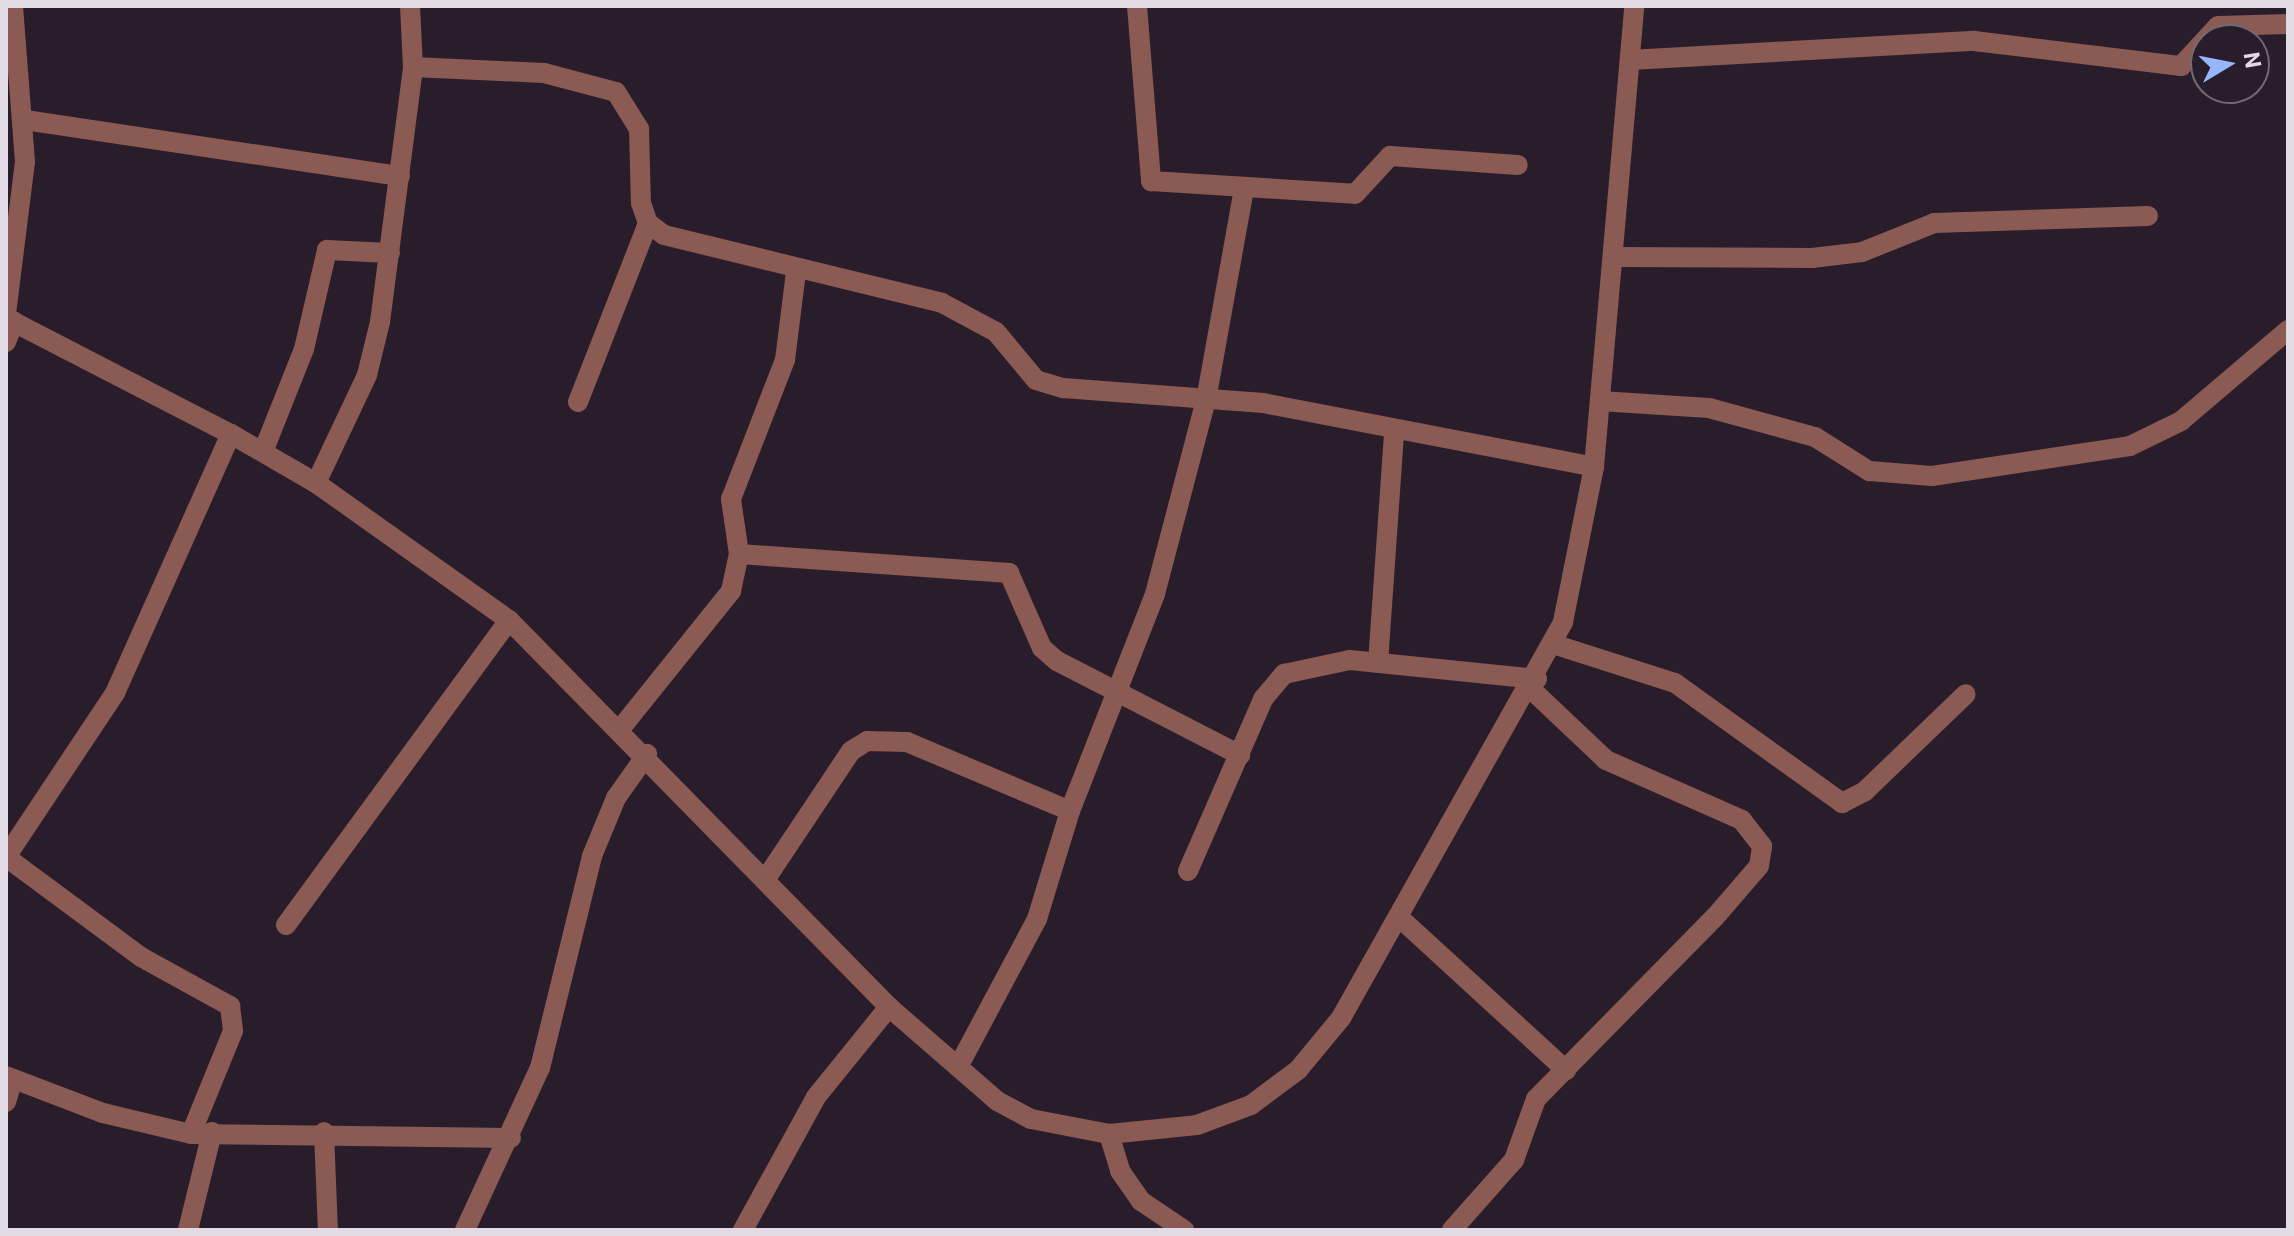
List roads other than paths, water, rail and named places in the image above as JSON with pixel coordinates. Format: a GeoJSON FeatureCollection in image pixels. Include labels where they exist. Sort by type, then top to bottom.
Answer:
{"type":"FeatureCollection","features":[{"type":"Feature","properties":{"kind":"street"},"geometry":{"type":"LineString","coordinates":[[6,342],[15,160],[25,120],[13,6]]}},
{"type":"Feature","properties":{"kind":"street"},"geometry":{"type":"LineString","coordinates":[[316,483],[367,375],[390,253],[413,67],[410,6]]}},
{"type":"Feature","properties":{"kind":"street"},"geometry":{"type":"LineString","coordinates":[[1137,6],[1151,181],[1355,194],[1390,156],[1518,165]]}},
{"type":"Feature","properties":{"kind":"street"},"geometry":{"type":"LineString","coordinates":[[9,318],[231,434],[316,483],[509,620],[647,754],[889,1007],[958,1067],[1031,1119],[1109,1134],[1197,1125],[1251,1105],[1298,1070],[1341,1018],[1401,919],[1534,684],[1553,644],[1594,467],[1615,257],[1634,6]]}},
{"type":"Feature","properties":{"kind":"street"},"geometry":{"type":"LineString","coordinates":[[1630,60],[1974,41],[2181,66],[2218,26],[2288,24]]}},
{"type":"Feature","properties":{"kind":"street"},"geometry":{"type":"LineString","coordinates":[[413,67],[544,73],[616,92],[639,129],[648,223],[578,402]]}},
{"type":"Feature","properties":{"kind":"street"},"geometry":{"type":"LineString","coordinates":[[25,120],[400,176]]}},
{"type":"Feature","properties":{"kind":"street"},"geometry":{"type":"LineString","coordinates":[[958,1067],[1037,919],[1070,811],[1155,594],[1206,400],[1244,189]]}},
{"type":"Feature","properties":{"kind":"street"},"geometry":{"type":"LineString","coordinates":[[1615,257],[1812,258],[1862,252],[1934,223],[2148,216]]}},
{"type":"Feature","properties":{"kind":"street"},"geometry":{"type":"LineString","coordinates":[[648,223],[664,235],[796,272],[970,313],[1036,380],[1206,400],[1263,403],[1394,433],[1594,467]]}},
{"type":"Feature","properties":{"kind":"street"},"geometry":{"type":"LineString","coordinates":[[263,452],[304,349],[327,250],[390,253]]}},
{"type":"Feature","properties":{"kind":"street"},"geometry":{"type":"LineString","coordinates":[[621,728],[706,631],[731,591],[739,554],[731,499],[785,360],[796,272]]}},
{"type":"Feature","properties":{"kind":"street"},"geometry":{"type":"LineString","coordinates":[[1600,401],[1709,408],[1815,437],[1869,471],[1932,476],[2130,446],[2181,421],[2288,330]]}},
{"type":"Feature","properties":{"kind":"street"},"geometry":{"type":"LineString","coordinates":[[1378,663],[1394,433]]}},
{"type":"Feature","properties":{"kind":"street"},"geometry":{"type":"LineString","coordinates":[[191,1134],[233,1031],[230,1006],[130,950],[6,857],[115,693],[231,434]]}},
{"type":"Feature","properties":{"kind":"street"},"geometry":{"type":"LineString","coordinates":[[739,554],[1009,573],[1042,648],[1115,696],[1240,755]]}},
{"type":"Feature","properties":{"kind":"street"},"geometry":{"type":"LineString","coordinates":[[286,925],[509,620]]}},
{"type":"Feature","properties":{"kind":"street"},"geometry":{"type":"LineString","coordinates":[[1553,644],[1675,683],[1842,803],[1864,792],[1966,694]]}},
{"type":"Feature","properties":{"kind":"street"},"geometry":{"type":"LineString","coordinates":[[1188,871],[1263,699],[1284,674],[1315,663],[1378,663],[1534,684],[1606,760],[1742,820],[1762,846],[1759,866],[1715,917],[1536,1099],[1497,1187],[1452,1230]]}},
{"type":"Feature","properties":{"kind":"street"},"geometry":{"type":"LineString","coordinates":[[767,877],[851,751],[867,741],[907,742],[1070,811]]}},
{"type":"Feature","properties":{"kind":"street"},"geometry":{"type":"LineString","coordinates":[[465,1230],[511,1138],[540,1068],[592,856],[616,798],[647,754]]}},
{"type":"Feature","properties":{"kind":"street"},"geometry":{"type":"LineString","coordinates":[[1401,919],[1566,1070]]}},
{"type":"Feature","properties":{"kind":"street"},"geometry":{"type":"LineString","coordinates":[[743,1230],[816,1097],[889,1007]]}},
{"type":"Feature","properties":{"kind":"street"},"geometry":{"type":"LineString","coordinates":[[6,1102],[9,1078],[103,1113],[191,1134],[324,1132],[511,1138]]}},
{"type":"Feature","properties":{"kind":"street"},"geometry":{"type":"LineString","coordinates":[[188,1230],[212,1132]]}},
{"type":"Feature","properties":{"kind":"street"},"geometry":{"type":"LineString","coordinates":[[324,1132],[328,1230]]}},
{"type":"Feature","properties":{"kind":"street"},"geometry":{"type":"LineString","coordinates":[[1109,1134],[1120,1171],[1141,1201],[1184,1230]]}}]}
